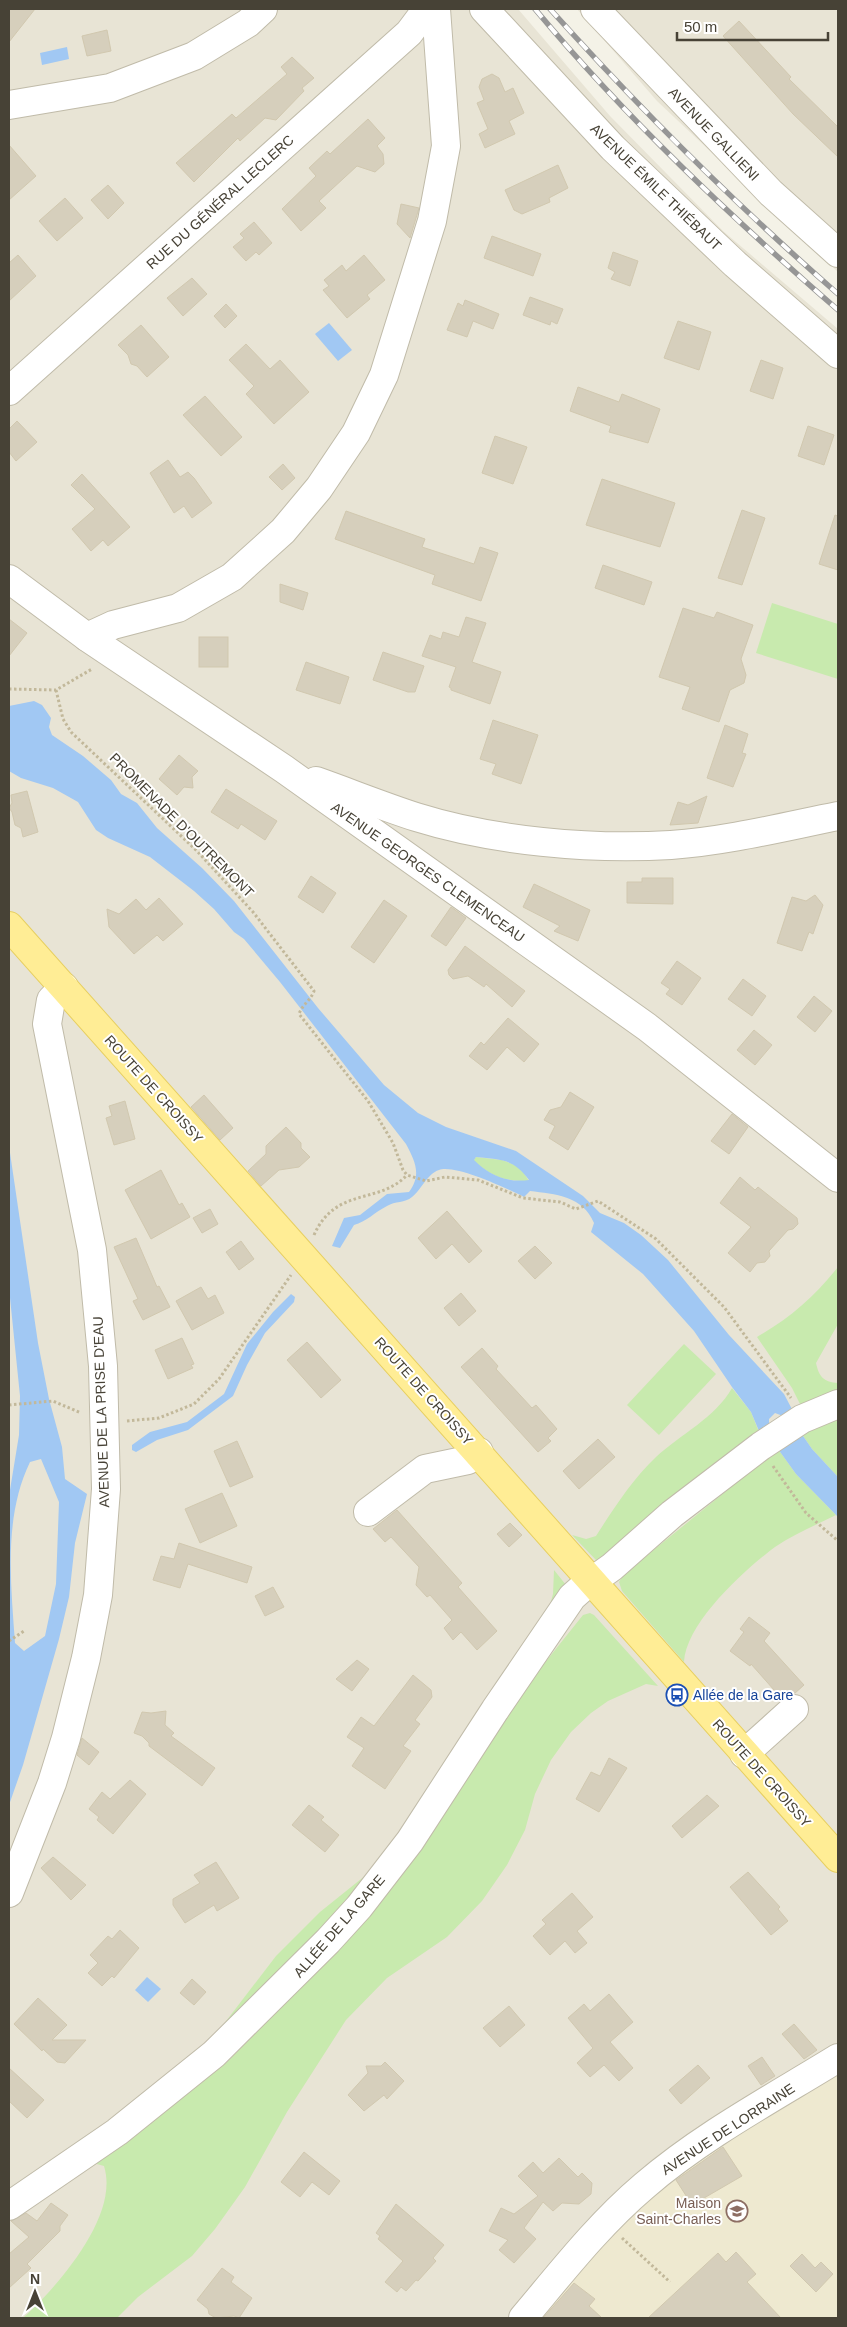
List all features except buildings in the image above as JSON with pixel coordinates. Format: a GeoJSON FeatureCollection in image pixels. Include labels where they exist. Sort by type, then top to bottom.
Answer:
{"type":"FeatureCollection","features":[{"type":"Feature","properties":{"kind":"main road","name":"ROUTE DE CROISSY"},"geometry":{"type":"LineString","coordinates":[[9,926],[593,1580],[744,1754],[838,1858]]}},
{"type":"Feature","properties":{"kind":"street"},"geometry":{"type":"LineString","coordinates":[[9,105],[110,88],[186,60],[248,23],[263,9]]}},
{"type":"Feature","properties":{"kind":"street","name":"RUE DU GÉNÉRAL LECLERC"},"geometry":{"type":"LineString","coordinates":[[9,391],[409,33],[427,9]]}},
{"type":"Feature","properties":{"kind":"street"},"geometry":{"type":"LineString","coordinates":[[86,637],[113,625],[178,608],[232,577],[283,531],[319,488],[356,433],[384,375],[432,221],[446,146],[436,9]]}},
{"type":"Feature","properties":{"kind":"street","name":"AVENUE ÉMILE THIÉBAUT"},"geometry":{"type":"LineString","coordinates":[[484,9],[614,148],[735,264],[838,354]]}},
{"type":"Feature","properties":{"kind":"street","name":"AVENUE GALLIENI"},"geometry":{"type":"LineString","coordinates":[[595,9],[770,193],[838,252]]}},
{"type":"Feature","properties":{"kind":"street","name":"AVENUE GEORGES CLEMENCEAU"},"geometry":{"type":"LineString","coordinates":[[9,579],[86,637],[284,769],[647,1027],[838,1178]]}},
{"type":"Feature","properties":{"kind":"street"},"geometry":{"type":"LineString","coordinates":[[284,769],[417,817],[472,830],[532,840],[629,846],[707,840],[838,816]]}},
{"type":"Feature","properties":{"kind":"street"},"geometry":{"type":"LineString","coordinates":[[400,852],[417,817]]}},
{"type":"Feature","properties":{"kind":"street","name":"AVENUE DE LA PRISE D'EAU"},"geometry":{"type":"LineString","coordinates":[[9,1893],[52,1783],[66,1738],[86,1658],[98,1595],[103,1543],[106,1489],[103,1366],[92,1250],[47,1024],[51,1000],[64,987]]}},
{"type":"Feature","properties":{"kind":"street","name":"ALLÉE DE LA GARE"},"geometry":{"type":"LineString","coordinates":[[9,2206],[117,2132],[214,2054],[328,1941],[359,1907],[410,1842],[495,1710],[572,1597],[612,1567],[672,1514],[761,1446],[802,1419],[838,1404]]}},
{"type":"Feature","properties":{"kind":"street"},"geometry":{"type":"LineString","coordinates":[[368,1512],[425,1470],[468,1460],[479,1452]]}},
{"type":"Feature","properties":{"kind":"street"},"geometry":{"type":"LineString","coordinates":[[744,1754],[794,1709]]}},
{"type":"Feature","properties":{"kind":"street","name":"AVENUE DE LORRAINE"},"geometry":{"type":"LineString","coordinates":[[523,2318],[606,2222],[644,2186],[695,2147],[838,2058]]}},
{"type":"Feature","properties":{"kind":"path"},"geometry":{"type":"LineString","coordinates":[[9,689],[56,690],[113,655]]}},
{"type":"Feature","properties":{"kind":"path","name":"PROMENADE D'OUTREMONT"},"geometry":{"type":"LineString","coordinates":[[56,690],[63,719],[71,732],[197,851],[253,912],[314,991],[311,999],[301,1008],[299,1014],[368,1101],[392,1143],[407,1175]]}},
{"type":"Feature","properties":{"kind":"path"},"geometry":{"type":"LineString","coordinates":[[311,1242],[320,1221],[336,1206],[398,1184],[407,1175],[426,1181],[446,1177],[478,1180],[523,1198],[560,1202],[576,1209],[585,1208],[591,1202],[598,1201],[656,1239],[724,1307],[786,1389],[802,1419]]}},
{"type":"Feature","properties":{"kind":"path"},"geometry":{"type":"LineString","coordinates":[[9,1405],[53,1401],[104,1423],[159,1418],[194,1404],[219,1379],[293,1270]]}},
{"type":"Feature","properties":{"kind":"path"},"geometry":{"type":"LineString","coordinates":[[761,1446],[806,1513],[838,1541]]}},
{"type":"Feature","properties":{"kind":"path"},"geometry":{"type":"LineString","coordinates":[[9,1641],[24,1631]]}},
{"type":"Feature","properties":{"kind":"path"},"geometry":{"type":"LineString","coordinates":[[618,2234],[670,2282]]}},
{"type":"Feature","properties":{"kind":"shaded area"},"geometry":{"type":"Polygon","coordinates":[[[9,9],[518,9],[610,116],[723,231],[838,329],[838,2318],[9,2318],[9,9]]]}},
{"type":"Feature","properties":{"kind":"shaded area"},"geometry":{"type":"Polygon","coordinates":[[[577,9],[838,9],[838,272],[657,101],[577,9]]]}},
{"type":"Feature","properties":{"kind":"shaded area","name":"Maison Saint-Charles"},"geometry":{"type":"Polygon","coordinates":[[[838,2074],[838,2318],[551,2318],[544,2312],[619,2226],[669,2182],[757,2123],[838,2074]]]}},
{"type":"Feature","properties":{"kind":"green space"},"geometry":{"type":"Polygon","coordinates":[[[772,603],[838,624],[838,679],[756,653],[772,603]]]}},
{"type":"Feature","properties":{"kind":"green space"},"geometry":{"type":"Polygon","coordinates":[[[476,1157],[502,1160],[520,1167],[529,1181],[499,1177],[473,1161],[476,1157]]]}},
{"type":"Feature","properties":{"kind":"green space"},"geometry":{"type":"Polygon","coordinates":[[[838,1267],[838,1324],[816,1363],[823,1378],[838,1383],[838,1389],[801,1406],[792,1388],[757,1337],[801,1306],[838,1267]]]}},
{"type":"Feature","properties":{"kind":"green space"},"geometry":{"type":"Polygon","coordinates":[[[684,1344],[716,1374],[659,1435],[627,1405],[684,1344]]]}},
{"type":"Feature","properties":{"kind":"green space"},"geometry":{"type":"Polygon","coordinates":[[[732,1388],[751,1412],[761,1437],[602,1559],[596,1560],[572,1535],[586,1539],[596,1536],[624,1495],[647,1466],[707,1417],[725,1399],[732,1388]]]}},
{"type":"Feature","properties":{"kind":"green space"},"geometry":{"type":"Polygon","coordinates":[[[838,1416],[838,1477],[812,1449],[801,1433],[838,1416]]]}},
{"type":"Feature","properties":{"kind":"green space"},"geometry":{"type":"Polygon","coordinates":[[[778,1449],[796,1474],[836,1515],[775,1547],[733,1583],[705,1615],[695,1631],[687,1647],[684,1662],[622,1591],[619,1582],[624,1574],[778,1449]]]}},
{"type":"Feature","properties":{"kind":"green space"},"geometry":{"type":"Polygon","coordinates":[[[554,1570],[566,1585],[527,1648],[550,1605],[553,1594],[554,1570]]]}},
{"type":"Feature","properties":{"kind":"green space"},"geometry":{"type":"Polygon","coordinates":[[[590,1613],[594,1615],[658,1686],[646,1684],[608,1701],[591,1713],[571,1732],[551,1760],[535,1794],[525,1830],[507,1865],[482,1901],[447,1937],[387,1978],[346,2020],[287,2112],[245,2187],[215,2229],[192,2256],[138,2297],[117,2318],[23,2318],[37,2305],[68,2269],[94,2228],[103,2206],[107,2186],[104,2166],[93,2163],[226,2063],[303,1986],[367,1916],[535,1675],[583,1615],[590,1613]]]}},
{"type":"Feature","properties":{"kind":"green space"},"geometry":{"type":"Polygon","coordinates":[[[371,1871],[314,1943],[220,2029],[276,1956],[320,1912],[371,1871]]]}},
{"type":"Feature","properties":{"kind":"water"},"geometry":{"type":"Polygon","coordinates":[[[67,47],[69,59],[42,65],[40,53],[67,47]]]}},
{"type":"Feature","properties":{"kind":"water"},"geometry":{"type":"Polygon","coordinates":[[[329,323],[352,350],[338,361],[315,334],[329,323]]]}},
{"type":"Feature","properties":{"kind":"water"},"geometry":{"type":"Polygon","coordinates":[[[34,701],[42,705],[51,718],[49,727],[52,735],[83,756],[111,780],[121,794],[137,803],[157,828],[202,868],[234,901],[318,1008],[384,1085],[418,1113],[446,1127],[516,1151],[583,1196],[600,1213],[624,1223],[641,1235],[668,1260],[729,1335],[784,1394],[794,1413],[783,1416],[775,1413],[769,1419],[769,1428],[759,1431],[751,1412],[694,1331],[643,1274],[591,1232],[594,1223],[589,1214],[583,1207],[567,1198],[549,1193],[530,1191],[524,1197],[469,1174],[447,1169],[439,1170],[428,1178],[412,1197],[390,1204],[363,1222],[354,1225],[340,1248],[332,1246],[344,1218],[360,1215],[387,1194],[409,1192],[415,1180],[416,1168],[406,1144],[280,982],[244,939],[234,932],[214,909],[150,857],[108,838],[96,830],[78,802],[53,788],[21,778],[9,771],[9,706],[34,701]],[[476,1157],[474,1160],[492,1174],[506,1179],[529,1180],[517,1168],[506,1161],[476,1157]]]}},
{"type":"Feature","properties":{"kind":"water"},"geometry":{"type":"Polygon","coordinates":[[[9,1146],[38,1343],[49,1399],[62,1447],[65,1479],[87,1494],[75,1543],[69,1597],[59,1639],[23,1765],[9,1805],[9,1496],[19,1435],[20,1396],[9,1288],[9,1146]],[[41,1459],[30,1462],[21,1483],[16,1506],[12,1528],[11,1551],[15,1643],[24,1651],[45,1636],[56,1584],[59,1502],[41,1459]]]}},
{"type":"Feature","properties":{"kind":"water"},"geometry":{"type":"Polygon","coordinates":[[[291,1294],[295,1297],[294,1302],[265,1333],[247,1365],[233,1396],[188,1430],[157,1440],[136,1452],[132,1450],[132,1445],[150,1432],[187,1422],[224,1394],[247,1344],[273,1312],[291,1294]]]}},
{"type":"Feature","properties":{"kind":"water"},"geometry":{"type":"Polygon","coordinates":[[[801,1433],[812,1449],[838,1477],[838,1517],[796,1474],[778,1449],[801,1433]]]}},
{"type":"Feature","properties":{"kind":"water"},"geometry":{"type":"Polygon","coordinates":[[[147,1977],[161,1989],[148,2002],[135,1990],[147,1977]]]}},
{"type":"Feature","properties":{"kind":"railway"},"geometry":{"type":"LineString","coordinates":[[535,9],[606,89],[680,166],[838,310]]}},
{"type":"Feature","properties":{"kind":"railway"},"geometry":{"type":"LineString","coordinates":[[550,9],[619,84],[690,156],[838,294]]}},
{"type":"Feature","properties":{"kind":"place","name":"Allée de la Gare"},"geometry":{"type":"Point","coordinates":[677,1695]}},
{"type":"Feature","properties":{"kind":"place","name":"Maison Saint-Charles"},"geometry":{"type":"Point","coordinates":[737,2211]}}]}
